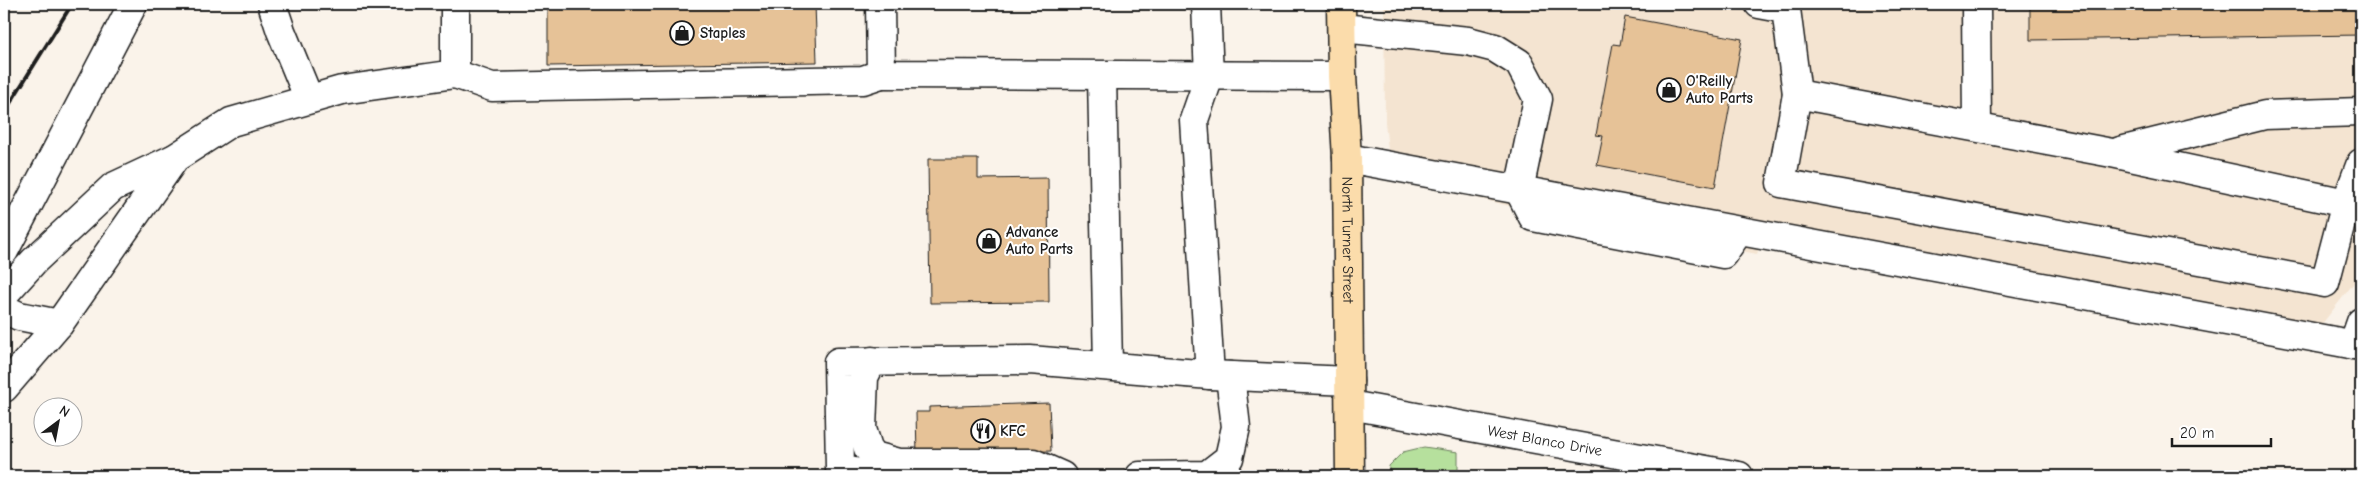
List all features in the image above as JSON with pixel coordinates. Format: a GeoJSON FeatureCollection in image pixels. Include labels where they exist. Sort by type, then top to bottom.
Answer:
{"type":"FeatureCollection","features":[{"type":"Feature","properties":{"kind":"main road","name":"North Turner Street"},"geometry":{"type":"LineString","coordinates":[[1341,16],[1342,76],[1347,158],[1350,476]]}},
{"type":"Feature","properties":{"kind":"street"},"geometry":{"type":"LineString","coordinates":[[4,252],[133,4]]}},
{"type":"Feature","properties":{"kind":"street"},"geometry":{"type":"LineString","coordinates":[[272,4],[308,100]]}},
{"type":"Feature","properties":{"kind":"street"},"geometry":{"type":"LineString","coordinates":[[455,4],[455,74]]}},
{"type":"Feature","properties":{"kind":"street"},"geometry":{"type":"LineString","coordinates":[[880,4],[881,74]]}},
{"type":"Feature","properties":{"kind":"street"},"geometry":{"type":"LineString","coordinates":[[1140,476],[1207,475],[1229,458],[1236,427],[1220,375],[1194,120],[1209,76],[1206,4]]}},
{"type":"Feature","properties":{"kind":"street"},"geometry":{"type":"LineString","coordinates":[[1759,4],[1786,8],[1796,94],[1781,183],[2325,283],[2346,202],[2361,164]]}},
{"type":"Feature","properties":{"kind":"street"},"geometry":{"type":"LineString","coordinates":[[1976,4],[1977,126]]}},
{"type":"Feature","properties":{"kind":"street"},"geometry":{"type":"LineString","coordinates":[[1341,16],[1495,48],[1519,63],[1538,99],[1519,190]]}},
{"type":"Feature","properties":{"kind":"street"},"geometry":{"type":"LineString","coordinates":[[4,294],[34,261],[113,187],[175,158],[231,122],[342,90],[455,74],[492,87],[863,80],[881,74],[1342,76]]}},
{"type":"Feature","properties":{"kind":"street"},"geometry":{"type":"LineString","coordinates":[[1102,76],[1108,366]]}},
{"type":"Feature","properties":{"kind":"street"},"geometry":{"type":"LineString","coordinates":[[1796,94],[1977,126],[2346,202]]}},
{"type":"Feature","properties":{"kind":"street"},"geometry":{"type":"LineString","coordinates":[[2112,153],[2266,115],[2361,112]]}},
{"type":"Feature","properties":{"kind":"street"},"geometry":{"type":"LineString","coordinates":[[4,388],[59,324],[175,158]]}},
{"type":"Feature","properties":{"kind":"street"},"geometry":{"type":"LineString","coordinates":[[1347,158],[1739,231],[2359,338]]}},
{"type":"Feature","properties":{"kind":"street"},"geometry":{"type":"LineString","coordinates":[[4,310],[19,316],[59,324]]}},
{"type":"Feature","properties":{"kind":"street","name":"West Blanco Drive"},"geometry":{"type":"LineString","coordinates":[[872,476],[840,469],[838,362],[1030,360],[1220,375],[1349,393],[1739,476]]}},
{"type":"Feature","properties":{"kind":"street"},"geometry":{"type":"LineString","coordinates":[[872,362],[864,377],[862,429],[868,448],[874,456],[899,464],[1033,462],[1062,476]]}},
{"type":"Feature","properties":{"kind":"shaded area"},"geometry":{"type":"Polygon","coordinates":[[[1384,4],[2361,4],[2361,254],[2357,279],[2322,324],[1767,224],[1757,254],[1522,209],[1391,177],[1385,122],[1384,4]]]}},
{"type":"Feature","properties":{"kind":"green space"},"geometry":{"type":"Polygon","coordinates":[[[1424,447],[1458,452],[1458,476],[1389,476],[1389,466],[1403,452],[1424,447]]]}},
{"type":"Feature","properties":{"kind":"building","name":"Staples"},"geometry":{"type":"Polygon","coordinates":[[[548,4],[815,4],[817,62],[548,66],[548,4]]]}},
{"type":"Feature","properties":{"kind":"building"},"geometry":{"type":"Polygon","coordinates":[[[2030,4],[2361,4],[2361,35],[2030,40],[2030,4]]]}},
{"type":"Feature","properties":{"kind":"building","name":"O'Reilly Auto Parts"},"geometry":{"type":"Polygon","coordinates":[[[1625,17],[1742,39],[1715,187],[1597,165],[1603,136],[1596,135],[1613,44],[1620,45],[1625,17]]]}},
{"type":"Feature","properties":{"kind":"building","name":"Advance Auto Parts"},"geometry":{"type":"Polygon","coordinates":[[[928,159],[978,159],[978,179],[1048,178],[1049,302],[930,303],[928,159]]]}},
{"type":"Feature","properties":{"kind":"building","name":"KFC"},"geometry":{"type":"Polygon","coordinates":[[[1049,403],[1051,451],[917,455],[916,412],[929,412],[929,407],[1049,403]]]}},
{"type":"Feature","properties":{"kind":"railway"},"geometry":{"type":"LineString","coordinates":[[4,113],[72,4]]}},
{"type":"Feature","properties":{"kind":"place","name":"Staples"},"geometry":{"type":"Point","coordinates":[682,33]}},
{"type":"Feature","properties":{"kind":"place","name":"O'Reilly Auto Parts"},"geometry":{"type":"Point","coordinates":[1669,90]}},
{"type":"Feature","properties":{"kind":"place","name":"Advance Auto Parts"},"geometry":{"type":"Point","coordinates":[989,241]}},
{"type":"Feature","properties":{"kind":"place","name":"KFC"},"geometry":{"type":"Point","coordinates":[983,431]}}]}
